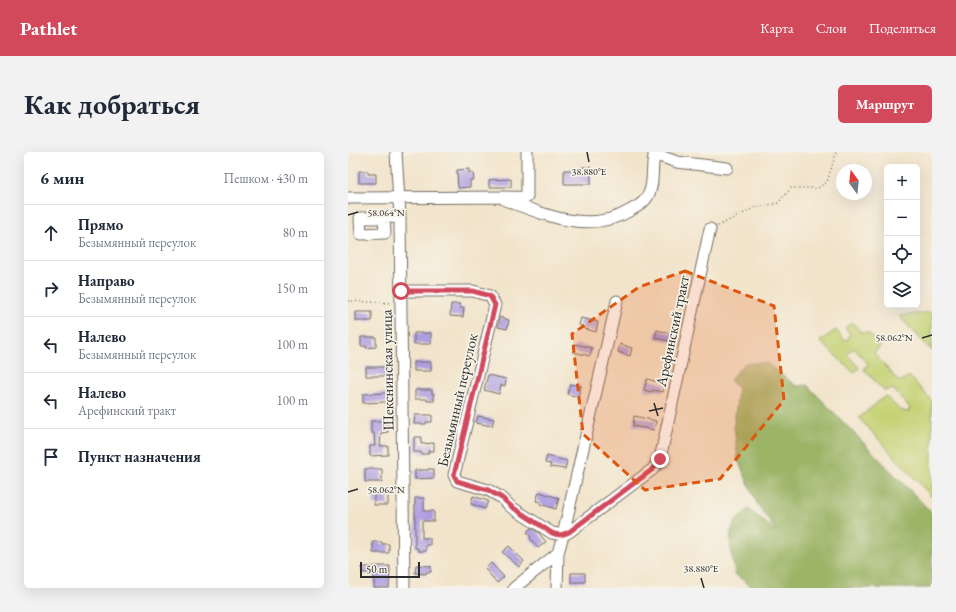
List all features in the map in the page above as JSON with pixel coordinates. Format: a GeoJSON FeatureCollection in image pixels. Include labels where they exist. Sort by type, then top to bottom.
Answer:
{"type":"FeatureCollection","features":[{"type":"Feature","properties":{"kind":"street","name":"Шекснинская улица"},"geometry":{"type":"LineString","coordinates":[[396,152],[400,217],[404,588]]}},
{"type":"Feature","properties":{"kind":"street"},"geometry":{"type":"LineString","coordinates":[[348,198],[527,197],[527,152]]}},
{"type":"Feature","properties":{"kind":"street"},"geometry":{"type":"LineString","coordinates":[[498,197],[548,216],[584,222],[609,220],[623,215],[643,203],[650,191],[655,153],[677,162],[727,168]]}},
{"type":"Feature","properties":{"kind":"street"},"geometry":{"type":"LineString","coordinates":[[384,217],[400,217]]}},
{"type":"Feature","properties":{"kind":"street","name":"Арефинский тракт"},"geometry":{"type":"LineString","coordinates":[[563,535],[653,469],[660,459],[710,229]]}},
{"type":"Feature","properties":{"kind":"street","name":"Безымянный переулок"},"geometry":{"type":"LineString","coordinates":[[401,291],[473,291],[490,296],[495,305],[454,475],[457,481],[488,490],[552,533],[563,535]]}},
{"type":"Feature","properties":{"kind":"street"},"geometry":{"type":"LineString","coordinates":[[557,588],[558,553],[617,301]]}},
{"type":"Feature","properties":{"kind":"street"},"geometry":{"type":"LineString","coordinates":[[514,588],[558,553]]}},
{"type":"Feature","properties":{"kind":"path"},"geometry":{"type":"LineString","coordinates":[[710,229],[754,208],[778,203],[791,188],[818,188],[827,182],[836,153],[839,152]]}},
{"type":"Feature","properties":{"kind":"path"},"geometry":{"type":"LineString","coordinates":[[348,300],[385,302],[401,305]]}},
{"type":"Feature","properties":{"kind":"highlighted area"},"geometry":{"type":"Polygon","coordinates":[[[685,271],[774,306],[784,400],[720,479],[645,490],[583,434],[572,334],[639,287],[685,271]]]}},
{"type":"Feature","properties":{"kind":"green space"},"geometry":{"type":"Polygon","coordinates":[[[932,312],[932,351],[899,316],[932,312]]]}},
{"type":"Feature","properties":{"kind":"green space"},"geometry":{"type":"Polygon","coordinates":[[[852,322],[861,332],[869,333],[881,345],[874,353],[899,382],[909,376],[932,401],[932,497],[859,418],[885,396],[900,410],[908,412],[910,408],[893,389],[884,391],[864,369],[868,364],[854,348],[847,354],[859,368],[854,373],[820,341],[836,330],[844,340],[848,339],[850,334],[845,328],[852,322]]]}},
{"type":"Feature","properties":{"kind":"green space"},"geometry":{"type":"Polygon","coordinates":[[[745,363],[766,363],[796,386],[807,385],[932,513],[932,588],[754,588],[735,574],[730,542],[732,529],[735,522],[748,509],[777,532],[758,505],[738,460],[734,425],[738,389],[730,380],[745,363]]]}},
{"type":"Feature","properties":{"kind":"building"},"geometry":{"type":"Polygon","coordinates":[[[582,167],[591,167],[591,184],[564,184],[564,170],[582,170],[582,167]]]}},
{"type":"Feature","properties":{"kind":"building"},"geometry":{"type":"Polygon","coordinates":[[[469,169],[469,173],[473,173],[474,180],[470,180],[470,187],[458,188],[457,170],[469,169]]]}},
{"type":"Feature","properties":{"kind":"building"},"geometry":{"type":"Polygon","coordinates":[[[359,171],[368,171],[368,174],[376,174],[376,183],[359,183],[359,171]]]}},
{"type":"Feature","properties":{"kind":"building"},"geometry":{"type":"Polygon","coordinates":[[[511,179],[511,187],[489,187],[489,180],[511,179]]]}},
{"type":"Feature","properties":{"kind":"building"},"geometry":{"type":"Polygon","coordinates":[[[451,304],[460,304],[460,308],[464,308],[463,317],[450,316],[451,304]]]}},
{"type":"Feature","properties":{"kind":"building"},"geometry":{"type":"Polygon","coordinates":[[[356,312],[372,312],[372,321],[356,321],[356,312]]]}},
{"type":"Feature","properties":{"kind":"building"},"geometry":{"type":"Polygon","coordinates":[[[500,317],[509,320],[507,329],[498,327],[500,317]]]}},
{"type":"Feature","properties":{"kind":"building"},"geometry":{"type":"Polygon","coordinates":[[[581,318],[598,322],[596,332],[582,328],[582,326],[579,325],[581,318]]]}},
{"type":"Feature","properties":{"kind":"building"},"geometry":{"type":"Polygon","coordinates":[[[657,330],[675,334],[674,342],[655,338],[657,330]]]}},
{"type":"Feature","properties":{"kind":"building"},"geometry":{"type":"Polygon","coordinates":[[[414,333],[431,333],[431,344],[414,344],[414,333]]]}},
{"type":"Feature","properties":{"kind":"building"},"geometry":{"type":"Polygon","coordinates":[[[361,337],[376,337],[376,347],[366,348],[366,346],[361,346],[361,337]]]}},
{"type":"Feature","properties":{"kind":"building"},"geometry":{"type":"Polygon","coordinates":[[[575,344],[592,348],[590,356],[573,352],[575,344]]]}},
{"type":"Feature","properties":{"kind":"building"},"geometry":{"type":"Polygon","coordinates":[[[620,344],[632,348],[630,356],[618,352],[620,344]]]}},
{"type":"Feature","properties":{"kind":"building"},"geometry":{"type":"Polygon","coordinates":[[[414,362],[431,362],[431,371],[414,371],[414,362]]]}},
{"type":"Feature","properties":{"kind":"building"},"geometry":{"type":"Polygon","coordinates":[[[366,367],[386,367],[386,376],[366,376],[366,367]]]}},
{"type":"Feature","properties":{"kind":"building"},"geometry":{"type":"Polygon","coordinates":[[[488,375],[506,379],[505,386],[501,385],[499,394],[484,390],[488,375]]]}},
{"type":"Feature","properties":{"kind":"building"},"geometry":{"type":"Polygon","coordinates":[[[647,379],[665,384],[663,392],[644,390],[647,379]]]}},
{"type":"Feature","properties":{"kind":"building"},"geometry":{"type":"Polygon","coordinates":[[[570,384],[581,386],[578,397],[567,394],[570,384]]]}},
{"type":"Feature","properties":{"kind":"building"},"geometry":{"type":"Polygon","coordinates":[[[415,390],[432,390],[432,394],[434,394],[434,401],[427,401],[427,399],[415,399],[415,390]]]}},
{"type":"Feature","properties":{"kind":"building"},"geometry":{"type":"Polygon","coordinates":[[[387,393],[387,402],[363,403],[363,394],[387,393]]]}},
{"type":"Feature","properties":{"kind":"building"},"geometry":{"type":"Polygon","coordinates":[[[415,415],[432,415],[432,422],[426,422],[426,424],[414,424],[415,415]]]}},
{"type":"Feature","properties":{"kind":"building"},"geometry":{"type":"Polygon","coordinates":[[[478,416],[494,419],[492,426],[476,423],[478,416]]]}},
{"type":"Feature","properties":{"kind":"building"},"geometry":{"type":"Polygon","coordinates":[[[634,416],[656,421],[654,430],[633,426],[634,416]]]}},
{"type":"Feature","properties":{"kind":"building"},"geometry":{"type":"Polygon","coordinates":[[[371,421],[384,421],[384,424],[388,424],[388,432],[381,433],[380,446],[388,446],[388,455],[370,456],[370,446],[375,446],[374,433],[371,433],[371,421]]]}},
{"type":"Feature","properties":{"kind":"building"},"geometry":{"type":"Polygon","coordinates":[[[414,437],[421,437],[421,444],[434,443],[434,451],[428,451],[428,454],[414,452],[414,437]]]}},
{"type":"Feature","properties":{"kind":"building"},"geometry":{"type":"Polygon","coordinates":[[[547,456],[567,461],[565,469],[550,467],[551,464],[545,463],[547,456]]]}},
{"type":"Feature","properties":{"kind":"building"},"geometry":{"type":"Polygon","coordinates":[[[365,469],[382,469],[382,482],[365,482],[365,469]]]}},
{"type":"Feature","properties":{"kind":"building"},"geometry":{"type":"Polygon","coordinates":[[[434,469],[434,478],[415,479],[415,470],[434,469]]]}},
{"type":"Feature","properties":{"kind":"building"},"geometry":{"type":"Polygon","coordinates":[[[539,492],[559,498],[556,509],[540,504],[541,502],[536,501],[539,492]]]}},
{"type":"Feature","properties":{"kind":"building"},"geometry":{"type":"Polygon","coordinates":[[[374,495],[388,495],[388,505],[374,505],[374,495]]]}},
{"type":"Feature","properties":{"kind":"building"},"geometry":{"type":"Polygon","coordinates":[[[473,496],[488,501],[485,509],[471,504],[473,496]]]}},
{"type":"Feature","properties":{"kind":"building"},"geometry":{"type":"Polygon","coordinates":[[[415,498],[424,498],[424,511],[434,511],[434,521],[422,521],[422,538],[430,538],[430,545],[426,545],[426,551],[418,551],[418,548],[415,548],[415,498]]]}},
{"type":"Feature","properties":{"kind":"building"},"geometry":{"type":"Polygon","coordinates":[[[531,528],[538,532],[546,542],[538,548],[527,532],[531,528]]]}},
{"type":"Feature","properties":{"kind":"building"},"geometry":{"type":"Polygon","coordinates":[[[373,542],[389,544],[389,553],[373,553],[373,542]]]}},
{"type":"Feature","properties":{"kind":"building"},"geometry":{"type":"Polygon","coordinates":[[[509,546],[524,561],[519,567],[502,552],[509,546]]]}},
{"type":"Feature","properties":{"kind":"building"},"geometry":{"type":"Polygon","coordinates":[[[491,563],[504,577],[497,583],[485,569],[491,563]]]}},
{"type":"Feature","properties":{"kind":"building"},"geometry":{"type":"Polygon","coordinates":[[[416,565],[431,566],[431,572],[426,572],[426,574],[415,573],[416,565]]]}},
{"type":"Feature","properties":{"kind":"building"},"geometry":{"type":"Polygon","coordinates":[[[390,566],[389,588],[374,588],[374,573],[362,573],[362,567],[390,566]]]}},
{"type":"Feature","properties":{"kind":"building"},"geometry":{"type":"Polygon","coordinates":[[[571,573],[585,573],[585,582],[571,582],[571,573]]]}},
{"type":"Feature","properties":{"kind":"route"},"geometry":{"type":"LineString","coordinates":[[401,291],[473,291],[490,296],[495,305],[454,475],[457,481],[488,490],[552,533],[563,535],[653,469],[660,459]]}}]}
